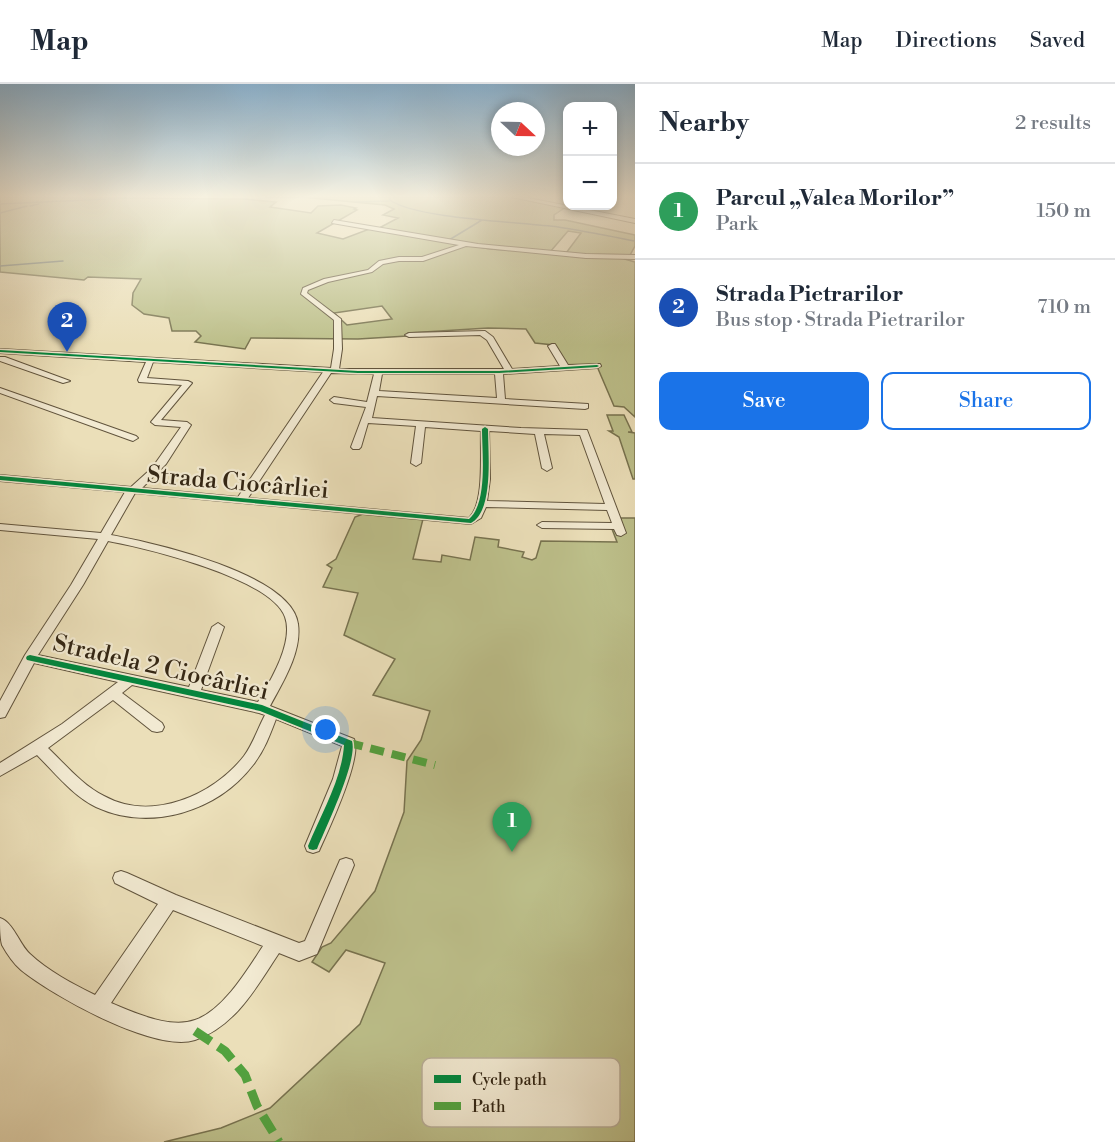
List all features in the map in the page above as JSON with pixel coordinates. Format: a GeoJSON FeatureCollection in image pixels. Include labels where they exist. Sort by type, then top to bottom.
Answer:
{"type":"FeatureCollection","features":[{"type":"Feature","properties":{"kind":"street"},"geometry":{"type":"LineString","coordinates":[[241,500],[331,371],[338,349],[337,319],[303,293],[305,290],[326,280],[370,272],[381,262],[423,259],[462,246]]}},
{"type":"Feature","properties":{"kind":"street"},"geometry":{"type":"LineString","coordinates":[[483,246],[635,259]]}},
{"type":"Feature","properties":{"kind":"street"},"geometry":{"type":"LineString","coordinates":[[409,335],[482,333],[490,339],[510,372]]}},
{"type":"Feature","properties":{"kind":"street"},"geometry":{"type":"LineString","coordinates":[[552,346],[566,369]]}},
{"type":"Feature","properties":{"kind":"street"},"geometry":{"type":"LineString","coordinates":[[1,357],[12,352],[379,372],[510,372],[597,366]]}},
{"type":"Feature","properties":{"kind":"street"},"geometry":{"type":"LineString","coordinates":[[1,357],[66,381]]}},
{"type":"Feature","properties":{"kind":"street"},"geometry":{"type":"LineString","coordinates":[[0,712],[130,492],[162,461],[187,425],[158,423],[155,420],[188,383],[142,380],[151,359]]}},
{"type":"Feature","properties":{"kind":"street"},"geometry":{"type":"LineString","coordinates":[[356,447],[372,405],[379,372]]}},
{"type":"Feature","properties":{"kind":"street"},"geometry":{"type":"LineString","coordinates":[[499,372],[501,401]]}},
{"type":"Feature","properties":{"kind":"street"},"geometry":{"type":"LineString","coordinates":[[0,390],[133,438]]}},
{"type":"Feature","properties":{"kind":"street"},"geometry":{"type":"LineString","coordinates":[[375,393],[585,406]]}},
{"type":"Feature","properties":{"kind":"street"},"geometry":{"type":"LineString","coordinates":[[334,400],[372,405]]}},
{"type":"Feature","properties":{"kind":"street"},"geometry":{"type":"LineString","coordinates":[[366,420],[485,429],[584,432],[620,529],[542,525]]}},
{"type":"Feature","properties":{"kind":"street"},"geometry":{"type":"LineString","coordinates":[[416,464],[421,424]]}},
{"type":"Feature","properties":{"kind":"street"},"geometry":{"type":"LineString","coordinates":[[485,429],[483,470],[486,486],[482,504],[612,507]]}},
{"type":"Feature","properties":{"kind":"street"},"geometry":{"type":"LineString","coordinates":[[539,431],[547,468]]}},
{"type":"Feature","properties":{"kind":"street","name":"Strada Ciocârliei"},"geometry":{"type":"LineString","coordinates":[[2,481],[474,520],[482,504]]}},
{"type":"Feature","properties":{"kind":"street"},"geometry":{"type":"LineString","coordinates":[[1,528],[105,537],[223,570],[266,589],[284,604],[290,614],[293,627],[292,642],[268,710]]}},
{"type":"Feature","properties":{"kind":"street"},"geometry":{"type":"LineString","coordinates":[[193,693],[218,627]]}},
{"type":"Feature","properties":{"kind":"street","name":"Stradela 2 Ciocârliei"},"geometry":{"type":"LineString","coordinates":[[30,658],[268,710],[349,743],[350,751],[313,846]]}},
{"type":"Feature","properties":{"kind":"street","name":"Stradela 2 Ciocârliei"},"geometry":{"type":"LineString","coordinates":[[0,770],[39,748],[95,710],[130,679]]}},
{"type":"Feature","properties":{"kind":"street"},"geometry":{"type":"LineString","coordinates":[[113,693],[157,727]]}},
{"type":"Feature","properties":{"kind":"street","name":"Stradela 2 Ciocârliei"},"geometry":{"type":"LineString","coordinates":[[39,748],[99,801],[117,808],[149,812],[172,811],[190,805],[231,778],[248,761],[268,710]]}},
{"type":"Feature","properties":{"kind":"street"},"geometry":{"type":"LineString","coordinates":[[121,878],[170,901],[299,952],[311,948],[346,865]]}},
{"type":"Feature","properties":{"kind":"street"},"geometry":{"type":"LineString","coordinates":[[98,1006],[170,901]]}},
{"type":"Feature","properties":{"kind":"street"},"geometry":{"type":"LineString","coordinates":[[0,926],[26,962],[58,984],[98,1006],[146,1026],[171,1033],[195,1031],[222,1016],[276,942]]}},
{"type":"Feature","properties":{"kind":"green space"},"geometry":{"type":"Polygon","coordinates":[[[0,246],[475,246],[621,258],[635,262],[635,417],[624,407],[614,406],[596,364],[567,368],[554,345],[535,343],[526,329],[488,328],[358,339],[251,338],[245,349],[195,342],[201,336],[196,331],[172,331],[169,318],[144,314],[132,305],[133,293],[141,279],[88,277],[84,280],[0,272],[0,246]],[[382,306],[334,313],[347,325],[392,319],[382,306]]]}},
{"type":"Feature","properties":{"kind":"green space"},"geometry":{"type":"Polygon","coordinates":[[[482,246],[555,246],[550,252],[482,246]]]}},
{"type":"Feature","properties":{"kind":"green space"},"geometry":{"type":"Polygon","coordinates":[[[571,246],[635,246],[629,257],[566,253],[571,246]]]}},
{"type":"Feature","properties":{"kind":"green space"},"geometry":{"type":"Polygon","coordinates":[[[607,415],[624,415],[632,432],[628,432],[635,433],[635,479],[633,479],[619,437],[609,431],[613,431],[607,415]]]}},
{"type":"Feature","properties":{"kind":"green space"},"geometry":{"type":"Polygon","coordinates":[[[363,514],[423,519],[413,559],[441,562],[442,555],[470,560],[475,537],[499,540],[498,547],[524,552],[522,557],[532,560],[536,558],[541,541],[617,542],[612,529],[624,529],[620,518],[635,518],[635,1142],[164,1142],[221,1128],[270,1108],[360,1024],[385,963],[346,950],[329,972],[312,962],[322,947],[331,943],[375,891],[404,812],[407,761],[421,740],[430,711],[373,695],[395,659],[344,635],[358,593],[323,587],[332,568],[327,565],[336,559],[355,517],[363,514]]]}},
{"type":"Feature","properties":{"kind":"waterway"},"geometry":{"type":"LineString","coordinates":[[0,266],[63,261]]}},
{"type":"Feature","properties":{"kind":"marked path"},"geometry":{"type":"LineString","coordinates":[[349,743],[435,765]]}},
{"type":"Feature","properties":{"kind":"marked path"},"geometry":{"type":"LineString","coordinates":[[195,1031],[225,1051],[245,1075],[257,1106],[279,1142]]}},
{"type":"Feature","properties":{"kind":"cycle path"},"geometry":{"type":"LineString","coordinates":[[0,351],[358,372],[499,372],[597,366]]}},
{"type":"Feature","properties":{"kind":"cycle path"},"geometry":{"type":"LineString","coordinates":[[0,478],[471,521],[477,516],[484,494],[485,429]]}},
{"type":"Feature","properties":{"kind":"cycle path"},"geometry":{"type":"LineString","coordinates":[[30,658],[262,708],[349,743],[341,779],[313,846]]}},
{"type":"Feature","properties":{"kind":"place","name":"Strada Pietrarilor"},"geometry":{"type":"Point","coordinates":[67,352]}},
{"type":"Feature","properties":{"kind":"place","name":"Parcul „Valea Morilor”"},"geometry":{"type":"Point","coordinates":[512,852]}}]}
